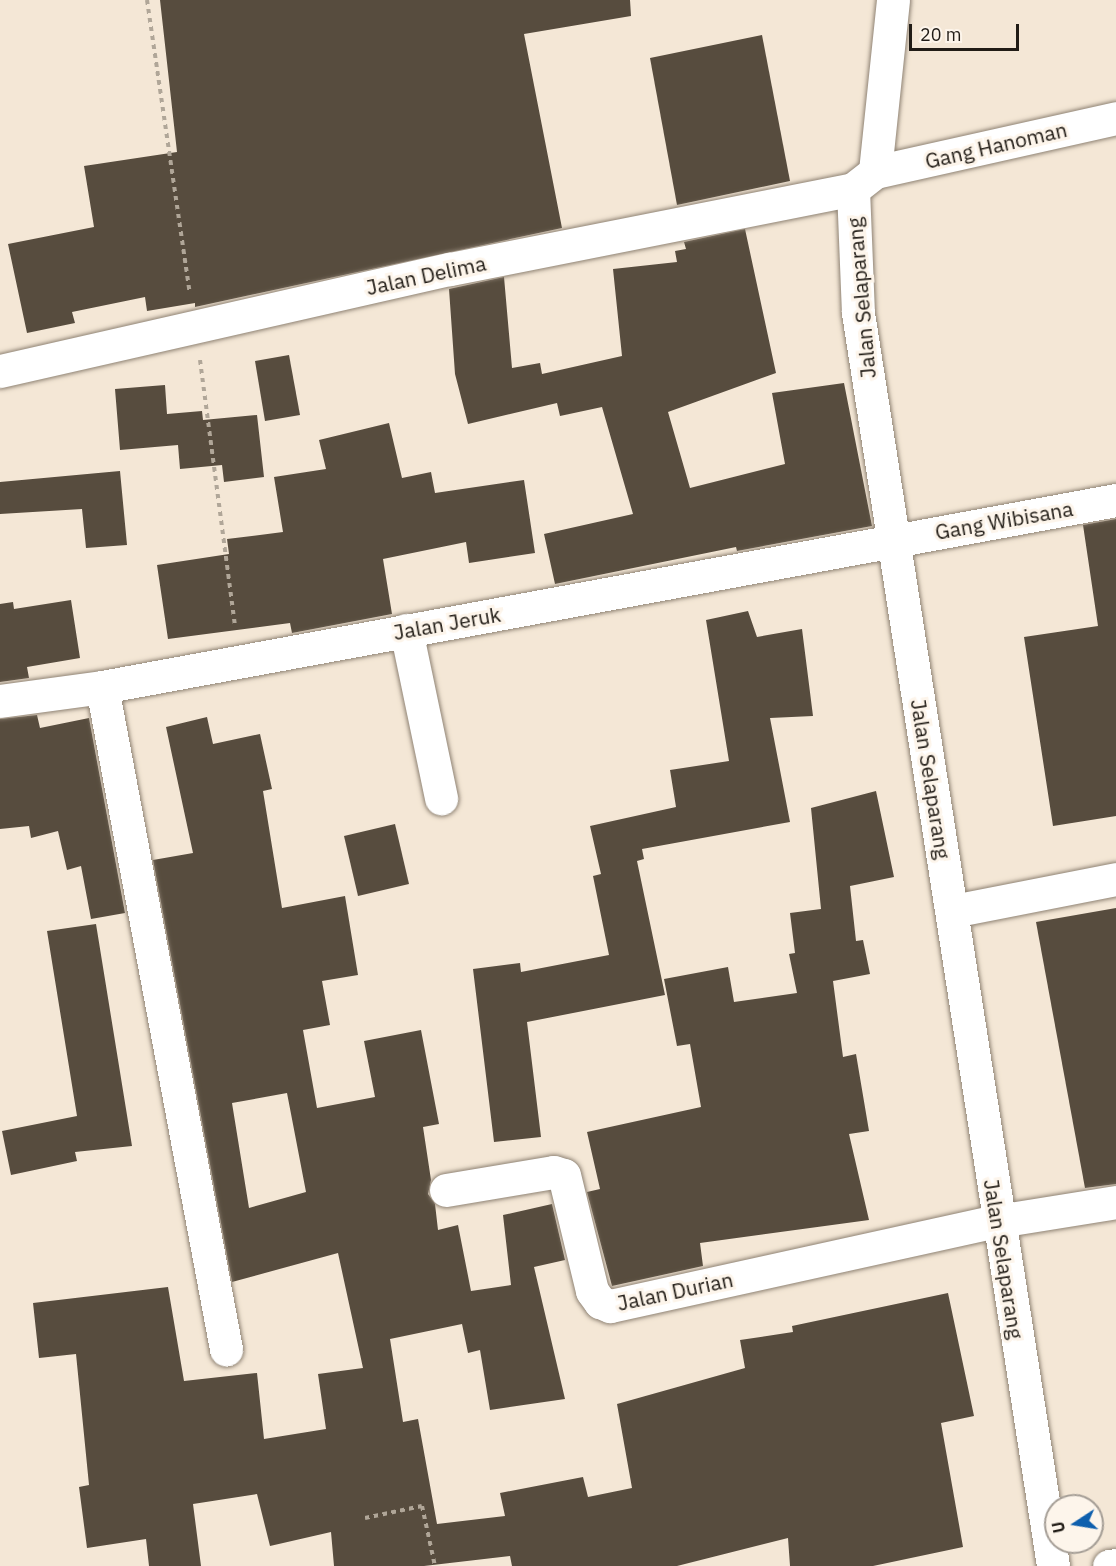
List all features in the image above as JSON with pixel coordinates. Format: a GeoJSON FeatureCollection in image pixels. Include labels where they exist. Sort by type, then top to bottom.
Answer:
{"type":"FeatureCollection","features":[{"type":"Feature","properties":{"kind":"street","name":"Jalan Selaparang"},"geometry":{"type":"LineString","coordinates":[[893,0],[864,181],[858,313],[1053,1566]]}},
{"type":"Feature","properties":{"kind":"street","name":"Gang Hanoman"},"geometry":{"type":"LineString","coordinates":[[864,181],[1116,118]]}},
{"type":"Feature","properties":{"kind":"street","name":"Jalan Delima"},"geometry":{"type":"LineString","coordinates":[[0,371],[450,269],[864,181]]}},
{"type":"Feature","properties":{"kind":"street","name":"Gang Wibisana"},"geometry":{"type":"LineString","coordinates":[[893,540],[1116,500]]}},
{"type":"Feature","properties":{"kind":"street","name":"Jalan Jeruk"},"geometry":{"type":"LineString","coordinates":[[0,701],[102,687],[893,540]]}},
{"type":"Feature","properties":{"kind":"street"},"geometry":{"type":"LineString","coordinates":[[406,630],[441,798]]}},
{"type":"Feature","properties":{"kind":"street"},"geometry":{"type":"LineString","coordinates":[[102,687],[226,1349]]}},
{"type":"Feature","properties":{"kind":"street"},"geometry":{"type":"LineString","coordinates":[[952,911],[1116,879]]}},
{"type":"Feature","properties":{"kind":"street","name":"Jalan Durian"},"geometry":{"type":"LineString","coordinates":[[446,1190],[554,1172],[564,1174],[592,1292],[600,1302],[610,1306],[998,1221]]}},
{"type":"Feature","properties":{"kind":"street"},"geometry":{"type":"LineString","coordinates":[[998,1221],[1116,1202]]}},
{"type":"Feature","properties":{"kind":"street"},"geometry":{"type":"LineString","coordinates":[[1109,1566],[1116,1565]]}},
{"type":"Feature","properties":{"kind":"path"},"geometry":{"type":"LineString","coordinates":[[147,0],[195,326],[239,660]]}},
{"type":"Feature","properties":{"kind":"path"},"geometry":{"type":"LineString","coordinates":[[365,1518],[422,1506],[435,1566]]}},
{"type":"Feature","properties":{"kind":"building"},"geometry":{"type":"Polygon","coordinates":[[[160,0],[630,0],[631,16],[524,34],[562,228],[195,307],[195,303],[147,311],[145,297],[72,312],[75,323],[27,333],[8,244],[94,227],[84,166],[177,152],[160,0]]]}},
{"type":"Feature","properties":{"kind":"building"},"geometry":{"type":"Polygon","coordinates":[[[762,35],[790,181],[677,205],[650,58],[762,35]]]}},
{"type":"Feature","properties":{"kind":"building"},"geometry":{"type":"Polygon","coordinates":[[[745,229],[776,373],[668,412],[690,488],[785,464],[772,393],[844,383],[872,526],[737,551],[736,547],[555,584],[544,534],[633,514],[602,407],[560,416],[557,403],[468,424],[455,374],[449,289],[504,277],[512,368],[540,363],[542,374],[622,356],[613,269],[677,262],[675,251],[686,249],[684,242],[745,229]]]}},
{"type":"Feature","properties":{"kind":"building"},"geometry":{"type":"Polygon","coordinates":[[[289,355],[300,415],[265,421],[255,361],[289,355]]]}},
{"type":"Feature","properties":{"kind":"building"},"geometry":{"type":"Polygon","coordinates":[[[165,385],[167,414],[202,411],[203,420],[257,415],[264,477],[224,482],[222,465],[180,469],[178,445],[120,450],[115,389],[165,385]]]}},
{"type":"Feature","properties":{"kind":"building"},"geometry":{"type":"Polygon","coordinates":[[[389,423],[402,478],[431,472],[435,493],[524,480],[535,553],[469,563],[466,542],[383,559],[392,614],[292,633],[290,623],[168,639],[157,565],[229,554],[227,539],[283,532],[274,477],[326,469],[319,440],[389,423]]]}},
{"type":"Feature","properties":{"kind":"building"},"geometry":{"type":"Polygon","coordinates":[[[120,471],[127,545],[86,548],[82,509],[0,514],[0,482],[120,471]]]}},
{"type":"Feature","properties":{"kind":"building"},"geometry":{"type":"Polygon","coordinates":[[[1116,519],[1116,816],[1053,826],[1024,637],[1098,626],[1083,525],[1116,519]]]}},
{"type":"Feature","properties":{"kind":"building"},"geometry":{"type":"Polygon","coordinates":[[[71,600],[80,658],[27,667],[29,678],[0,682],[0,604],[13,602],[14,609],[71,600]]]}},
{"type":"Feature","properties":{"kind":"building"},"geometry":{"type":"Polygon","coordinates":[[[748,611],[757,637],[802,629],[813,716],[770,718],[790,822],[642,849],[644,859],[637,861],[665,995],[527,1022],[541,1137],[494,1142],[473,969],[520,963],[521,972],[609,955],[593,876],[601,874],[590,826],[676,807],[670,770],[729,761],[706,620],[748,611]]]}},
{"type":"Feature","properties":{"kind":"building"},"geometry":{"type":"Polygon","coordinates":[[[37,715],[40,728],[89,718],[125,913],[91,919],[81,866],[67,870],[58,831],[31,838],[29,826],[0,829],[0,719],[37,715]]]}},
{"type":"Feature","properties":{"kind":"building"},"geometry":{"type":"Polygon","coordinates":[[[207,717],[213,744],[260,734],[272,789],[263,791],[282,908],[345,896],[358,975],[322,981],[330,1025],[303,1030],[317,1108],[375,1097],[364,1041],[421,1030],[439,1124],[423,1127],[431,1180],[428,1194],[435,1204],[438,1230],[458,1225],[471,1291],[511,1285],[503,1215],[552,1204],[565,1260],[534,1267],[565,1399],[490,1410],[480,1350],[468,1353],[462,1324],[390,1339],[403,1422],[418,1419],[437,1524],[505,1516],[500,1493],[583,1477],[588,1497],[632,1488],[617,1404],[745,1368],[740,1340],[793,1332],[792,1326],[948,1293],[974,1416],[941,1423],[963,1547],[873,1566],[790,1566],[788,1538],[677,1566],[512,1566],[510,1556],[424,1566],[334,1566],[331,1532],[270,1546],[257,1494],[193,1504],[201,1566],[149,1566],[146,1539],[87,1548],[79,1487],[89,1485],[76,1354],[39,1358],[33,1303],[168,1287],[184,1381],[257,1373],[264,1439],[326,1429],[318,1374],[363,1368],[338,1253],[232,1282],[153,860],[193,853],[166,727],[207,717]],[[287,1093],[232,1103],[249,1208],[306,1192],[287,1093]]]}},
{"type":"Feature","properties":{"kind":"building"},"geometry":{"type":"Polygon","coordinates":[[[876,791],[894,877],[850,886],[856,941],[863,940],[870,974],[833,981],[843,1057],[856,1054],[869,1131],[849,1134],[869,1220],[700,1243],[703,1266],[612,1286],[587,1192],[600,1189],[587,1132],[701,1107],[690,1044],[677,1046],[664,979],[728,967],[734,1002],[797,993],[789,954],[795,953],[790,913],[821,909],[811,808],[876,791]]]}},
{"type":"Feature","properties":{"kind":"building"},"geometry":{"type":"Polygon","coordinates":[[[395,824],[409,884],[358,896],[344,836],[395,824]]]}},
{"type":"Feature","properties":{"kind":"building"},"geometry":{"type":"Polygon","coordinates":[[[1116,908],[1116,1184],[1085,1188],[1036,922],[1116,908]]]}},
{"type":"Feature","properties":{"kind":"building"},"geometry":{"type":"Polygon","coordinates":[[[96,924],[132,1146],[75,1152],[77,1161],[11,1175],[2,1131],[77,1116],[47,931],[96,924]]]}}]}
